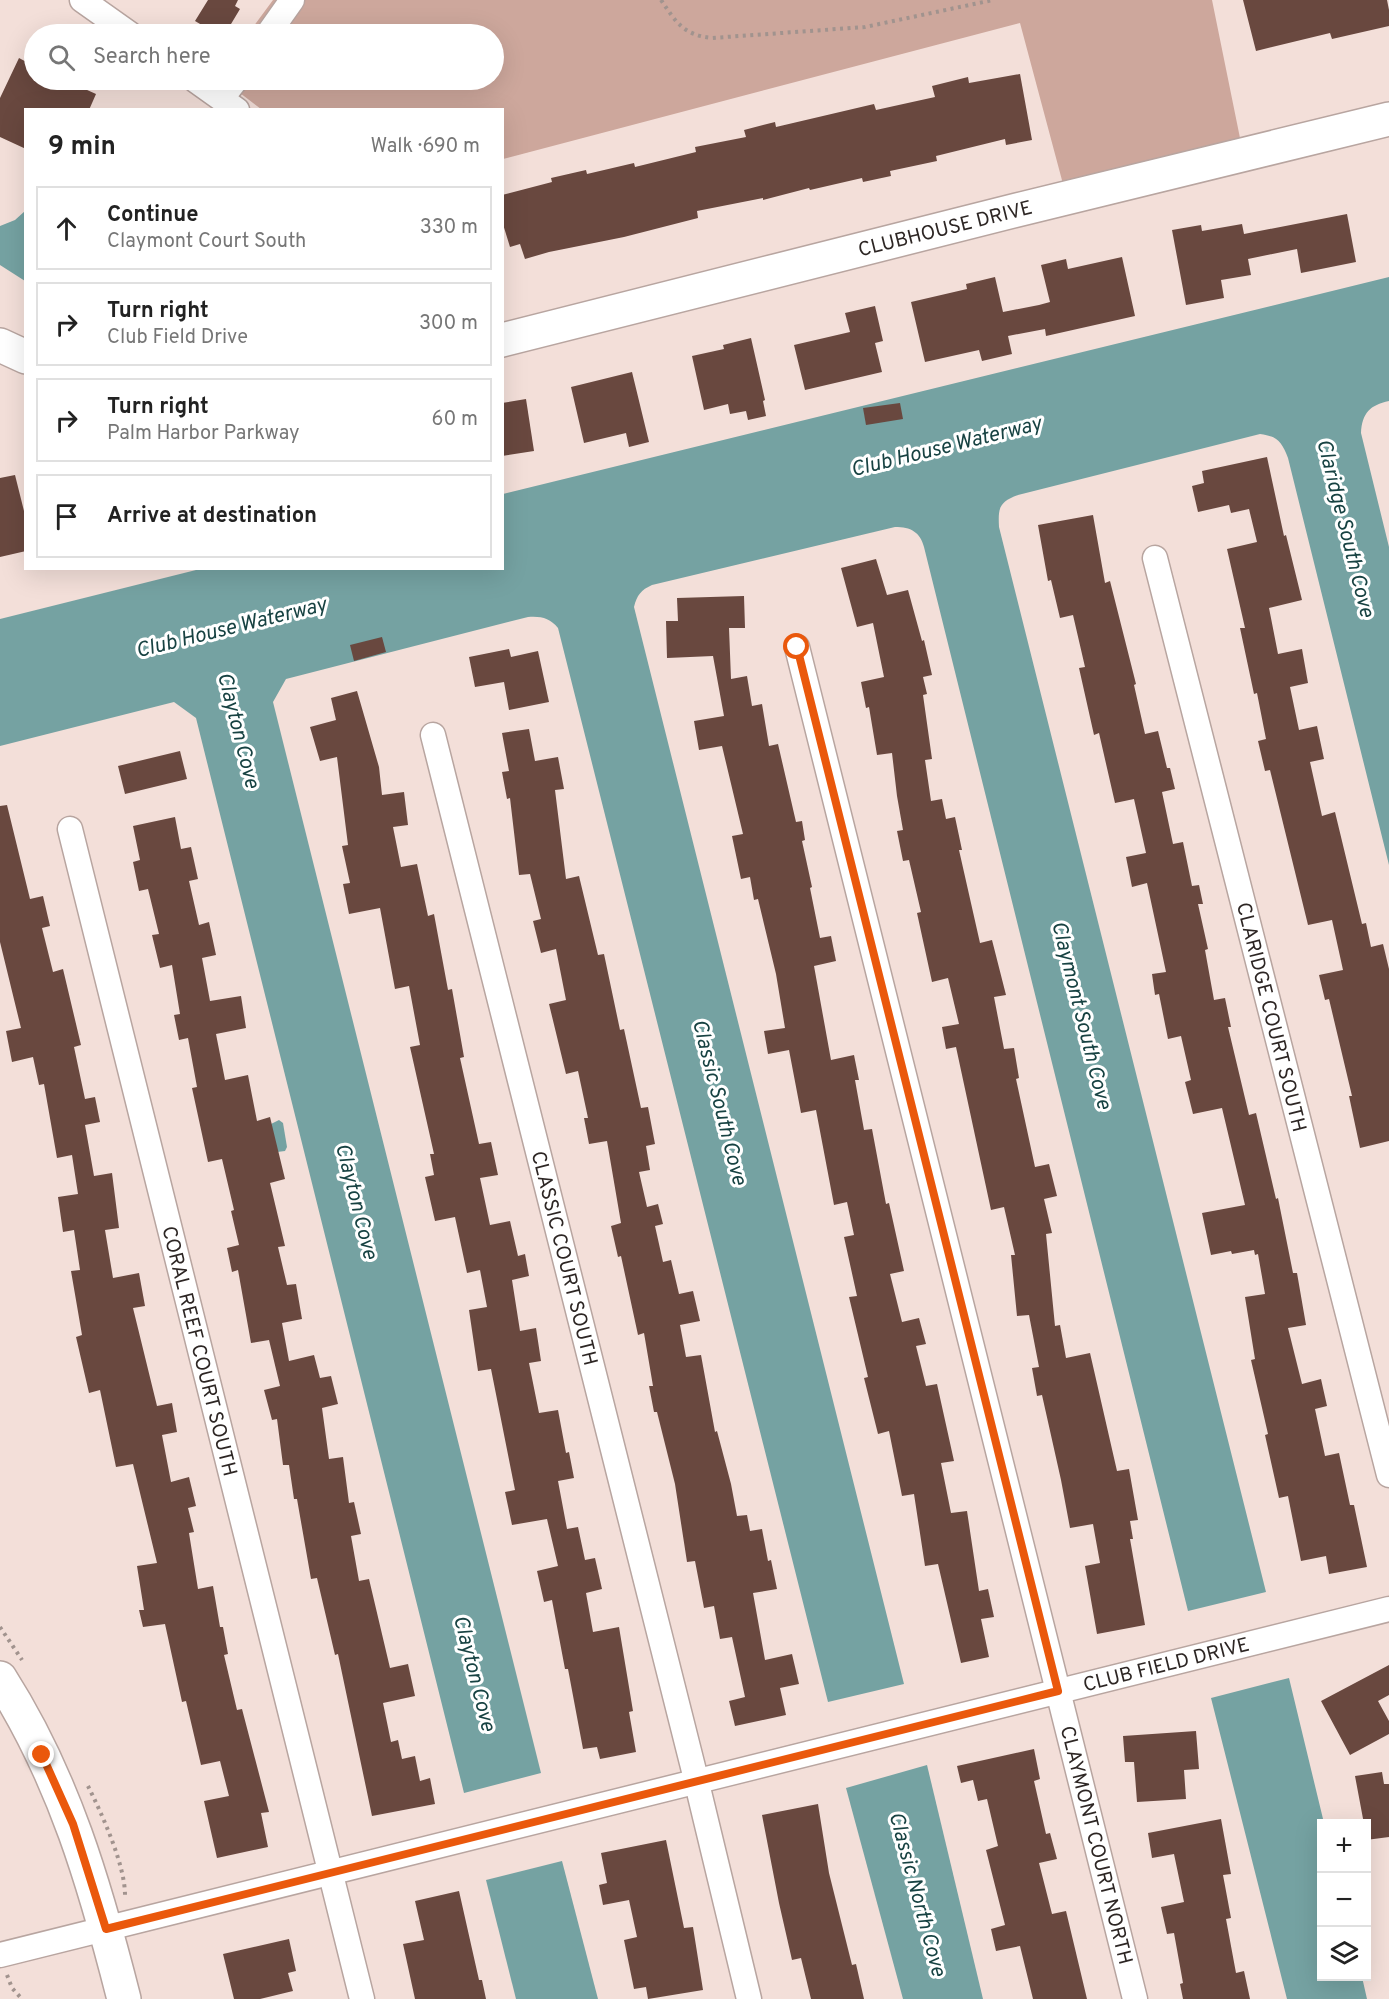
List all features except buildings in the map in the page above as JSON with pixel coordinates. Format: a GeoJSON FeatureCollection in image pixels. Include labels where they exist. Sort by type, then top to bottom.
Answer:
{"type":"FeatureCollection","features":[{"type":"Feature","properties":{"kind":"street"},"geometry":{"type":"LineString","coordinates":[[82,0],[116,24]]}},
{"type":"Feature","properties":{"kind":"street"},"geometry":{"type":"LineString","coordinates":[[275,24],[292,0]]}},
{"type":"Feature","properties":{"kind":"street"},"geometry":{"type":"LineString","coordinates":[[218,90],[232,96]]}},
{"type":"Feature","properties":{"kind":"street","name":"CLUBHOUSE DRIVE"},"geometry":{"type":"LineString","coordinates":[[504,339],[1389,119]]}},
{"type":"Feature","properties":{"kind":"street"},"geometry":{"type":"LineString","coordinates":[[0,345],[24,356]]}},
{"type":"Feature","properties":{"kind":"street","name":"CLARIDGE COURT SOUTH"},"geometry":{"type":"LineString","coordinates":[[1155,558],[1389,1475]]}},
{"type":"Feature","properties":{"kind":"street","name":"CLAYMONT COURT NORTH"},"geometry":{"type":"LineString","coordinates":[[797,647],[1135,1999]]}},
{"type":"Feature","properties":{"kind":"street","name":"CLASSIC COURT SOUTH"},"geometry":{"type":"LineString","coordinates":[[433,735],[697,1781],[749,1999]]}},
{"type":"Feature","properties":{"kind":"street","name":"CORAL REEF COURT SOUTH"},"geometry":{"type":"LineString","coordinates":[[70,829],[362,1999]]}},
{"type":"Feature","properties":{"kind":"street","name":"CLUB FIELD DRIVE"},"geometry":{"type":"LineString","coordinates":[[2,1962],[106,1929],[1389,1608]]}},
{"type":"Feature","properties":{"kind":"street"},"geometry":{"type":"LineString","coordinates":[[0,1678],[27,1723],[69,1815],[86,1861],[124,1999]]}},
{"type":"Feature","properties":{"kind":"path"},"geometry":{"type":"LineString","coordinates":[[661,0],[672,18],[685,30],[712,38],[865,27],[993,0]]}},
{"type":"Feature","properties":{"kind":"path"},"geometry":{"type":"LineString","coordinates":[[2,1962],[12,1988],[22,1999]]}},
{"type":"Feature","properties":{"kind":"shaded area"},"geometry":{"type":"Polygon","coordinates":[[[273,0],[1212,0],[1240,138],[1063,184],[1020,23],[504,159],[504,108],[260,108],[236,90],[504,90],[504,24],[255,24],[273,0]]]}},
{"type":"Feature","properties":{"kind":"water"},"geometry":{"type":"Polygon","coordinates":[[[24,212],[24,280],[0,265],[0,226],[15,220],[24,212]]]}},
{"type":"Feature","properties":{"kind":"water"},"geometry":{"type":"Polygon","coordinates":[[[1389,277],[1389,401],[1368,411],[1363,420],[1361,433],[1389,547],[1389,865],[1288,458],[1278,441],[1271,436],[1260,434],[1018,495],[1003,503],[999,515],[999,527],[1266,1592],[1188,1611],[922,542],[910,529],[895,527],[652,585],[640,593],[634,607],[904,1684],[828,1702],[558,628],[545,618],[528,617],[286,679],[273,702],[541,1773],[464,1793],[196,718],[174,702],[0,746],[0,619],[196,570],[504,570],[504,494],[1389,277]]]}},
{"type":"Feature","properties":{"kind":"water"},"geometry":{"type":"Polygon","coordinates":[[[279,1120],[283,1123],[287,1147],[285,1151],[277,1152],[271,1124],[279,1120]]]}},
{"type":"Feature","properties":{"kind":"water"},"geometry":{"type":"Polygon","coordinates":[[[1289,1678],[1323,1819],[1317,1819],[1317,1981],[1363,1981],[1367,1999],[1287,1999],[1211,1698],[1289,1678]]]}},
{"type":"Feature","properties":{"kind":"water","name":"Classic North Cove"},"geometry":{"type":"Polygon","coordinates":[[[927,1765],[983,1999],[903,1999],[846,1788],[927,1765]]]}},
{"type":"Feature","properties":{"kind":"water"},"geometry":{"type":"Polygon","coordinates":[[[562,1861],[598,1999],[516,1999],[486,1880],[562,1861]]]}},
{"type":"Feature","properties":{"kind":"route"},"geometry":{"type":"LineString","coordinates":[[42,1755],[73,1824],[106,1929],[1058,1691],[797,647]]}},
{"type":"Feature","properties":{"kind":"water label","name":"Club House Waterway"},"geometry":{"type":"Point","coordinates":[946,446]}},
{"type":"Feature","properties":{"kind":"water label","name":"Claridge South Cove"},"geometry":{"type":"Point","coordinates":[1346,528]}},
{"type":"Feature","properties":{"kind":"water label","name":"Club House Waterway"},"geometry":{"type":"Point","coordinates":[231,627]}},
{"type":"Feature","properties":{"kind":"water label","name":"Clayton Cove"},"geometry":{"type":"Point","coordinates":[239,730]}},
{"type":"Feature","properties":{"kind":"water label","name":"Claymont South Cove"},"geometry":{"type":"Point","coordinates":[1082,1015]}},
{"type":"Feature","properties":{"kind":"water label","name":"Classic South Cove"},"geometry":{"type":"Point","coordinates":[720,1102]}},
{"type":"Feature","properties":{"kind":"water label","name":"Clayton Cove"},"geometry":{"type":"Point","coordinates":[357,1201]}},
{"type":"Feature","properties":{"kind":"water label","name":"Clayton Cove"},"geometry":{"type":"Point","coordinates":[475,1673]}}]}
